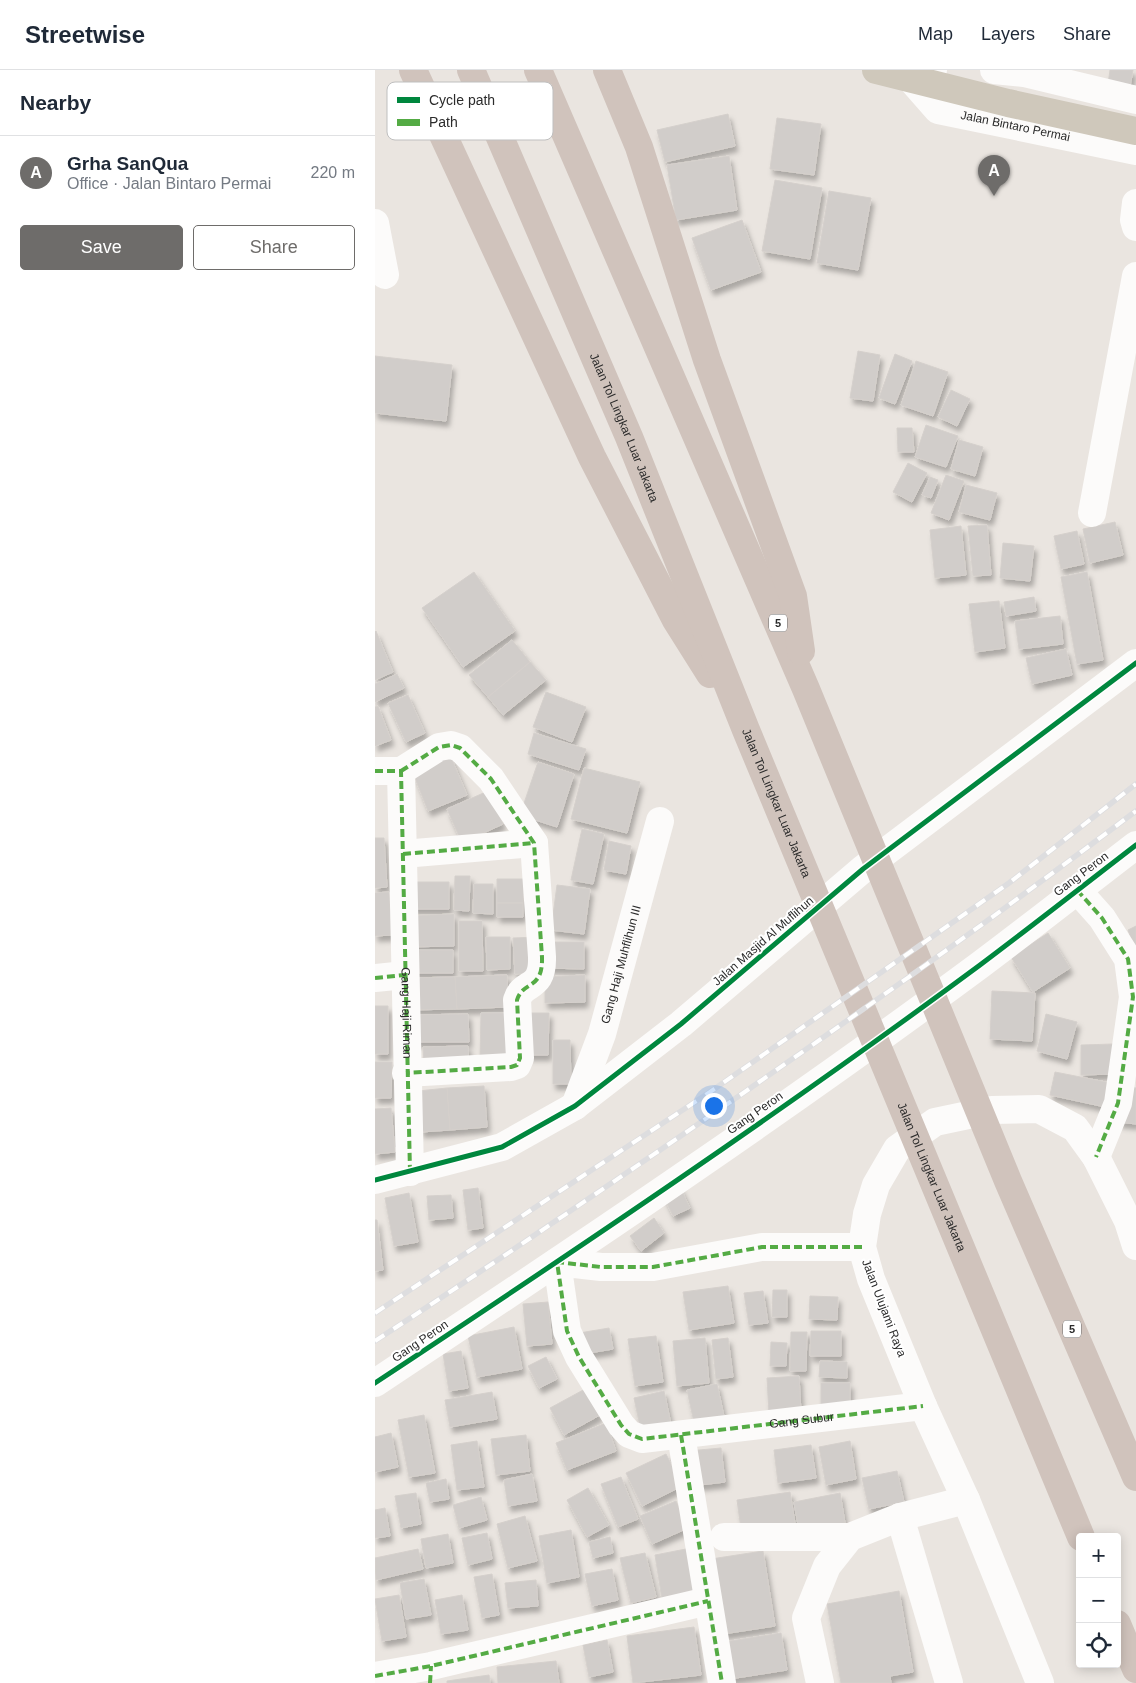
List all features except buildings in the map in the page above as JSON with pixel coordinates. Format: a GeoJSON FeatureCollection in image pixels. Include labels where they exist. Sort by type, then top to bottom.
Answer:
{"type":"FeatureCollection","features":[{"type":"Feature","properties":{"kind":"highway"},"geometry":{"type":"LineString","coordinates":[[413,70],[419,82]]}},
{"type":"Feature","properties":{"kind":"highway","name":"Jalan Tol Lingkar Luar Jakarta"},"geometry":{"type":"LineString","coordinates":[[471,70],[476,82]]}},
{"type":"Feature","properties":{"kind":"highway","name":"5"},"geometry":{"type":"LineString","coordinates":[[538,70],[543,82]]}},
{"type":"Feature","properties":{"kind":"highway"},"geometry":{"type":"LineString","coordinates":[[607,70],[639,147],[707,360],[793,596],[807,689]]}},
{"type":"Feature","properties":{"kind":"highway","name":"5"},"geometry":{"type":"LineString","coordinates":[[553,105],[807,689],[1008,1181],[1136,1477]]}},
{"type":"Feature","properties":{"kind":"highway"},"geometry":{"type":"LineString","coordinates":[[445,140],[592,457],[676,620],[746,730]]}},
{"type":"Feature","properties":{"kind":"highway","name":"Jalan Tol Lingkar Luar Jakarta"},"geometry":{"type":"LineString","coordinates":[[501,140],[629,437],[746,730],[1079,1533]]}},
{"type":"Feature","properties":{"kind":"highway"},"geometry":{"type":"LineString","coordinates":[[1121,1633],[1136,1669]]}},
{"type":"Feature","properties":{"kind":"main road","name":"Jalan Bintaro Permai"},"geometry":{"type":"LineString","coordinates":[[876,70],[921,74],[1008,103],[1136,131]]}},
{"type":"Feature","properties":{"kind":"street"},"geometry":{"type":"LineString","coordinates":[[1005,70],[1136,100]]}},
{"type":"Feature","properties":{"kind":"street","name":"Jalan Bintaro Permai"},"geometry":{"type":"LineString","coordinates":[[921,74],[938,110],[1136,151]]}},
{"type":"Feature","properties":{"kind":"street"},"geometry":{"type":"LineString","coordinates":[[1136,203],[1133,220],[1136,226]]}},
{"type":"Feature","properties":{"kind":"street"},"geometry":{"type":"LineString","coordinates":[[375,223],[385,275]]}},
{"type":"Feature","properties":{"kind":"street"},"geometry":{"type":"LineString","coordinates":[[1092,513],[1136,276]]}},
{"type":"Feature","properties":{"kind":"street","name":"Jalan Masjid Al Muflihun"},"geometry":{"type":"LineString","coordinates":[[375,1180],[502,1147],[575,1106],[681,1024],[863,869],[1136,663]]}},
{"type":"Feature","properties":{"kind":"street"},"geometry":{"type":"LineString","coordinates":[[388,771],[439,748],[451,745],[460,748],[491,779],[534,844],[542,967],[537,982],[520,993],[517,1000],[519,1062],[511,1067],[406,1073]]}},
{"type":"Feature","properties":{"kind":"street","name":"Gang Haji Riman"},"geometry":{"type":"LineString","coordinates":[[388,771],[403,854],[406,1073],[410,1172]]}},
{"type":"Feature","properties":{"kind":"street","name":"Gang Haji Muhflihun III"},"geometry":{"type":"LineString","coordinates":[[575,1106],[602,1034],[660,821]]}},
{"type":"Feature","properties":{"kind":"street"},"geometry":{"type":"LineString","coordinates":[[403,854],[534,844]]}},
{"type":"Feature","properties":{"kind":"street","name":"Gang Peron"},"geometry":{"type":"LineString","coordinates":[[375,1384],[557,1262],[738,1137],[948,988],[1136,845]]}},
{"type":"Feature","properties":{"kind":"street"},"geometry":{"type":"LineString","coordinates":[[1077,890],[1102,918],[1128,958],[1133,997],[1118,1103],[1095,1157]]}},
{"type":"Feature","properties":{"kind":"street"},"geometry":{"type":"LineString","coordinates":[[375,978],[405,975]]}},
{"type":"Feature","properties":{"kind":"street","name":"Jalan Ulujami Raya"},"geometry":{"type":"LineString","coordinates":[[1040,1683],[967,1500],[923,1406],[871,1279],[862,1247],[867,1214],[880,1178],[897,1149],[935,1122],[992,1110],[1039,1109],[1075,1128],[1095,1157],[1128,1221],[1136,1246]]}},
{"type":"Feature","properties":{"kind":"street"},"geometry":{"type":"LineString","coordinates":[[557,1262],[601,1267],[653,1267],[762,1247],[862,1247]]}},
{"type":"Feature","properties":{"kind":"street","name":"Gang Subur"},"geometry":{"type":"LineString","coordinates":[[557,1262],[567,1331],[579,1357],[621,1425],[629,1434],[642,1439],[923,1406]]}},
{"type":"Feature","properties":{"kind":"street"},"geometry":{"type":"LineString","coordinates":[[681,1435],[722,1683]]}},
{"type":"Feature","properties":{"kind":"street"},"geometry":{"type":"LineString","coordinates":[[724,1537],[850,1538],[900,1517],[967,1500]]}},
{"type":"Feature","properties":{"kind":"street"},"geometry":{"type":"LineString","coordinates":[[900,1517],[949,1683]]}},
{"type":"Feature","properties":{"kind":"street"},"geometry":{"type":"LineString","coordinates":[[820,1683],[806,1618],[827,1566],[850,1538]]}},
{"type":"Feature","properties":{"kind":"street"},"geometry":{"type":"LineString","coordinates":[[375,1676],[430,1675],[708,1601]]}},
{"type":"Feature","properties":{"kind":"railway"},"geometry":{"type":"LineString","coordinates":[[375,1313],[710,1092],[1009,883],[1136,784]]}},
{"type":"Feature","properties":{"kind":"railway"},"geometry":{"type":"LineString","coordinates":[[375,1341],[787,1063],[963,938],[1136,811]]}},
{"type":"Feature","properties":{"kind":"marked path"},"geometry":{"type":"LineString","coordinates":[[401,771],[439,747],[451,745],[460,748],[491,779],[534,843],[542,957],[539,975],[520,994],[517,1000],[520,1058],[517,1065],[511,1067],[406,1073]]}},
{"type":"Feature","properties":{"kind":"marked path"},"geometry":{"type":"LineString","coordinates":[[375,771],[401,771],[410,1172]]}},
{"type":"Feature","properties":{"kind":"marked path"},"geometry":{"type":"LineString","coordinates":[[403,854],[534,843]]}},
{"type":"Feature","properties":{"kind":"marked path"},"geometry":{"type":"LineString","coordinates":[[1077,890],[1102,918],[1128,959],[1133,997],[1118,1103],[1096,1157]]}},
{"type":"Feature","properties":{"kind":"marked path"},"geometry":{"type":"LineString","coordinates":[[375,978],[405,975]]}},
{"type":"Feature","properties":{"kind":"marked path"},"geometry":{"type":"LineString","coordinates":[[862,1247],[762,1247],[653,1267],[601,1267],[557,1262],[567,1331],[579,1357],[621,1425],[629,1434],[642,1439],[923,1406]]}},
{"type":"Feature","properties":{"kind":"marked path"},"geometry":{"type":"LineString","coordinates":[[681,1435],[722,1683]]}},
{"type":"Feature","properties":{"kind":"marked path"},"geometry":{"type":"LineString","coordinates":[[375,1676],[431,1666],[708,1601]]}},
{"type":"Feature","properties":{"kind":"marked path"},"geometry":{"type":"LineString","coordinates":[[430,1683],[431,1666]]}},
{"type":"Feature","properties":{"kind":"cycle path"},"geometry":{"type":"LineString","coordinates":[[375,1180],[502,1147],[575,1106],[681,1024],[863,869],[1136,663]]}},
{"type":"Feature","properties":{"kind":"cycle path"},"geometry":{"type":"LineString","coordinates":[[375,1383],[604,1230],[831,1073],[980,965],[1136,845]]}},
{"type":"Feature","properties":{"kind":"place","name":"Grha SanQua"},"geometry":{"type":"Point","coordinates":[994,196]}}]}
